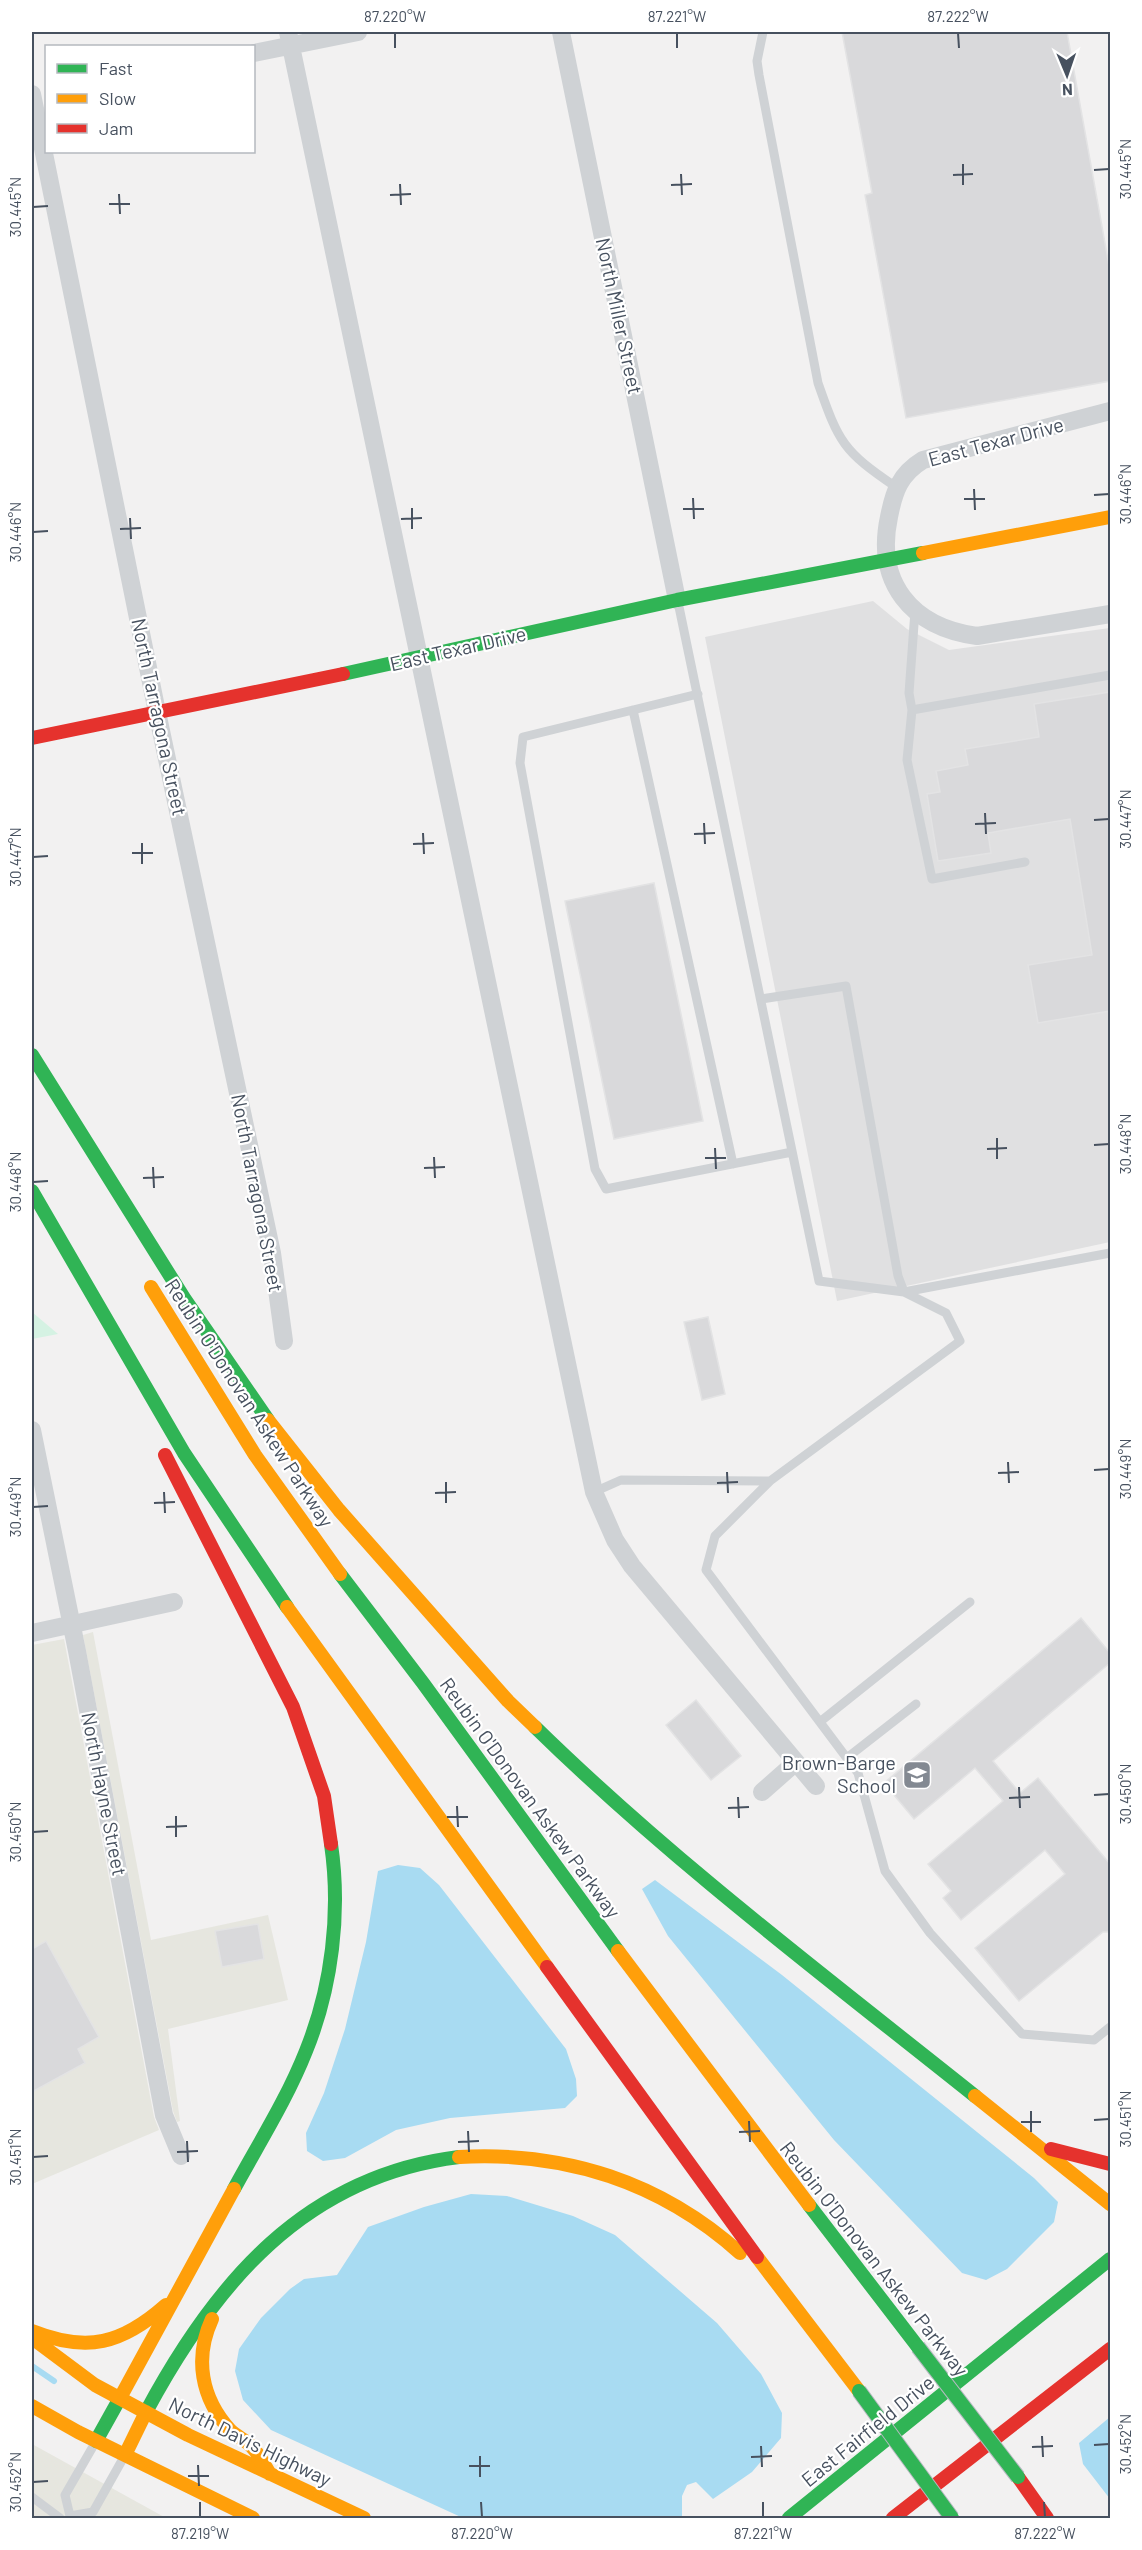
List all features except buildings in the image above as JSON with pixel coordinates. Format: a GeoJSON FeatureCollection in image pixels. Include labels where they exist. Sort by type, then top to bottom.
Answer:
{"type":"FeatureCollection","features":[{"type":"Feature","properties":{"kind":"main road","name":"East Texar Drive"},"geometry":{"type":"LineString","coordinates":[[32,738],[421,658],[677,600],[885,562],[1110,517]]}},
{"type":"Feature","properties":{"kind":"main road"},"geometry":{"type":"LineString","coordinates":[[32,1055],[183,1298],[282,1440],[339,1510],[508,1701],[577,1768],[722,1894],[1110,2204]]}},
{"type":"Feature","properties":{"kind":"main road"},"geometry":{"type":"LineString","coordinates":[[32,1067],[60,1127]]}},
{"type":"Feature","properties":{"kind":"main road"},"geometry":{"type":"LineString","coordinates":[[32,1191],[184,1453],[262,1573],[802,2320]]}},
{"type":"Feature","properties":{"kind":"main road","name":"Reubin O'Donovan Askew Parkway"},"geometry":{"type":"LineString","coordinates":[[143,1275],[214,1391],[293,1510],[399,1649],[568,1887],[737,2113],[1018,2477],[1047,2518]]}},
{"type":"Feature","properties":{"kind":"main road"},"geometry":{"type":"LineString","coordinates":[[96,2441],[285,2095],[306,2051],[323,2001],[334,1906],[334,1866],[324,1796],[293,1707],[166,1461],[152,1397]]}},
{"type":"Feature","properties":{"kind":"main road"},"geometry":{"type":"LineString","coordinates":[[1038,2145],[1086,2160],[1110,2164]]}},
{"type":"Feature","properties":{"kind":"main road"},"geometry":{"type":"LineString","coordinates":[[124,2456],[195,2326],[236,2276],[287,2228],[316,2206],[347,2189],[427,2161],[492,2154],[554,2160],[611,2177],[664,2198],[713,2229],[753,2264],[802,2320],[859,2391],[952,2518]]}},
{"type":"Feature","properties":{"kind":"main road","name":"East Fairfield Drive"},"geometry":{"type":"LineString","coordinates":[[789,2518],[1110,2259]]}},
{"type":"Feature","properties":{"kind":"main road"},"geometry":{"type":"LineString","coordinates":[[236,2276],[209,2323],[202,2353],[202,2377],[206,2394],[219,2415],[231,2432],[250,2445],[270,2474]]}},
{"type":"Feature","properties":{"kind":"main road"},"geometry":{"type":"LineString","coordinates":[[32,2331],[48,2339],[74,2344],[107,2342],[126,2336],[147,2323],[178,2293]]}},
{"type":"Feature","properties":{"kind":"main road","name":"North Davis Highway"},"geometry":{"type":"LineString","coordinates":[[32,2338],[95,2385],[270,2474],[364,2518]]}},
{"type":"Feature","properties":{"kind":"main road"},"geometry":{"type":"LineString","coordinates":[[893,2518],[1110,2349]]}},
{"type":"Feature","properties":{"kind":"main road"},"geometry":{"type":"LineString","coordinates":[[32,2406],[124,2456],[253,2518]]}},
{"type":"Feature","properties":{"kind":"street"},"geometry":{"type":"LineString","coordinates":[[255,53],[289,38],[358,32]]}},
{"type":"Feature","properties":{"kind":"street","name":"North Miller Street"},"geometry":{"type":"LineString","coordinates":[[561,32],[677,600]]}},
{"type":"Feature","properties":{"kind":"street"},"geometry":{"type":"LineString","coordinates":[[289,38],[421,658],[555,1315],[594,1492],[615,1540],[632,1566],[816,1786]]}},
{"type":"Feature","properties":{"kind":"street","name":"North Tarragona Street"},"geometry":{"type":"LineString","coordinates":[[35,96],[45,146]]}},
{"type":"Feature","properties":{"kind":"street","name":"North Tarragona Street"},"geometry":{"type":"LineString","coordinates":[[46,153],[157,712],[272,1252],[284,1341]]}},
{"type":"Feature","properties":{"kind":"street","name":"East Texar Drive"},"geometry":{"type":"LineString","coordinates":[[1110,411],[923,460],[910,468],[897,487],[884,540],[885,562],[890,578],[902,597],[915,611],[947,628],[977,636],[1110,614]]}},
{"type":"Feature","properties":{"kind":"street","name":"North Hayne Street"},"geometry":{"type":"LineString","coordinates":[[32,1431],[164,2115],[181,2156]]}},
{"type":"Feature","properties":{"kind":"street"},"geometry":{"type":"LineString","coordinates":[[32,1634],[174,1602]]}},
{"type":"Feature","properties":{"kind":"street"},"geometry":{"type":"LineString","coordinates":[[762,1792],[796,1762]]}},
{"type":"Feature","properties":{"kind":"lane"},"geometry":{"type":"LineString","coordinates":[[763,32],[758,61],[759,75],[818,383],[836,432],[851,453],[897,487]]}},
{"type":"Feature","properties":{"kind":"lane"},"geometry":{"type":"LineString","coordinates":[[677,600],[819,1281],[904,1292],[1110,1253]]}},
{"type":"Feature","properties":{"kind":"lane"},"geometry":{"type":"LineString","coordinates":[[915,611],[909,693],[912,710],[907,760],[932,879],[1025,862]]}},
{"type":"Feature","properties":{"kind":"lane"},"geometry":{"type":"LineString","coordinates":[[912,710],[1110,675]]}},
{"type":"Feature","properties":{"kind":"lane"},"geometry":{"type":"LineString","coordinates":[[698,694],[523,737],[520,763],[595,1169],[606,1189],[792,1152]]}},
{"type":"Feature","properties":{"kind":"lane"},"geometry":{"type":"LineString","coordinates":[[633,710],[734,1164]]}},
{"type":"Feature","properties":{"kind":"lane"},"geometry":{"type":"LineString","coordinates":[[761,999],[846,986],[898,1276],[904,1292],[946,1313],[960,1341],[770,1481],[716,1536],[706,1570],[761,1647],[821,1721],[858,1773],[885,1871],[930,1933],[990,2001],[1022,2034],[1094,2040],[1110,2027]]}},
{"type":"Feature","properties":{"kind":"lane"},"geometry":{"type":"LineString","coordinates":[[594,1492],[621,1480],[770,1481]]}},
{"type":"Feature","properties":{"kind":"lane"},"geometry":{"type":"LineString","coordinates":[[821,1721],[970,1602]]}},
{"type":"Feature","properties":{"kind":"lane"},"geometry":{"type":"LineString","coordinates":[[848,1757],[916,1704]]}},
{"type":"Feature","properties":{"kind":"lane"},"geometry":{"type":"LineString","coordinates":[[96,2441],[65,2494],[69,2517],[93,2512],[124,2456]]}},
{"type":"Feature","properties":{"kind":"lane"},"geometry":{"type":"LineString","coordinates":[[32,2497],[60,2518]]}},
{"type":"Feature","properties":{"kind":"shaded area"},"geometry":{"type":"Polygon","coordinates":[[[873,601],[907,629],[949,650],[1110,628],[1110,1242],[837,1301],[705,637],[873,601]]]}},
{"type":"Feature","properties":{"kind":"shaded area"},"geometry":{"type":"Polygon","coordinates":[[[93,1632],[151,1940],[268,1915],[288,2000],[168,2029],[180,2121],[177,2122],[173,2111],[83,1635],[93,1632]]]}},
{"type":"Feature","properties":{"kind":"shaded area"},"geometry":{"type":"Polygon","coordinates":[[[64,1639],[154,2117],[159,2130],[32,2184],[32,1645],[64,1639]]]}},
{"type":"Feature","properties":{"kind":"shaded area"},"geometry":{"type":"Polygon","coordinates":[[[32,2444],[166,2518],[32,2518],[32,2444]]]}},
{"type":"Feature","properties":{"kind":"green space"},"geometry":{"type":"Polygon","coordinates":[[[32,1312],[58,1334],[32,1339],[32,1312]]]}},
{"type":"Feature","properties":{"kind":"water"},"geometry":{"type":"Polygon","coordinates":[[[398,1865],[420,1868],[439,1885],[566,2049],[576,2079],[577,2096],[565,2108],[450,2118],[396,2130],[345,2158],[323,2161],[307,2151],[306,2133],[324,2093],[345,2029],[366,1942],[378,1871],[398,1865]]]}},
{"type":"Feature","properties":{"kind":"water"},"geometry":{"type":"Polygon","coordinates":[[[655,1880],[782,1975],[1034,2178],[1058,2202],[1054,2222],[1007,2269],[986,2280],[962,2273],[834,2140],[668,1936],[642,1889],[655,1880]]]}},
{"type":"Feature","properties":{"kind":"water"},"geometry":{"type":"Polygon","coordinates":[[[471,2194],[507,2196],[573,2216],[615,2235],[717,2323],[761,2374],[782,2413],[781,2438],[752,2472],[713,2499],[696,2482],[687,2485],[682,2496],[682,2518],[463,2518],[271,2430],[243,2400],[235,2371],[239,2349],[261,2318],[290,2289],[304,2279],[337,2275],[368,2227],[424,2207],[471,2194]]]}},
{"type":"Feature","properties":{"kind":"water"},"geometry":{"type":"Polygon","coordinates":[[[1110,2417],[1110,2499],[1083,2464],[1079,2443],[1110,2417]]]}},
{"type":"Feature","properties":{"kind":"waterway"},"geometry":{"type":"LineString","coordinates":[[32,2366],[54,2381]]}},
{"type":"Feature","properties":{"kind":"traffic: fast"},"geometry":{"type":"LineString","coordinates":[[343,674],[677,600],[923,553]]}},
{"type":"Feature","properties":{"kind":"traffic: fast"},"geometry":{"type":"LineString","coordinates":[[32,1055],[184,1298],[268,1420]]}},
{"type":"Feature","properties":{"kind":"traffic: fast"},"geometry":{"type":"LineString","coordinates":[[32,1191],[184,1453],[287,1607]]}},
{"type":"Feature","properties":{"kind":"traffic: fast"},"geometry":{"type":"LineString","coordinates":[[340,1574],[423,1683],[618,1951]]}},
{"type":"Feature","properties":{"kind":"traffic: fast"},"geometry":{"type":"LineString","coordinates":[[535,1727],[695,1871],[975,2096]]}},
{"type":"Feature","properties":{"kind":"traffic: fast"},"geometry":{"type":"LineString","coordinates":[[234,2189],[290,2086],[315,2027],[332,1949],[335,1896],[331,1844]]}},
{"type":"Feature","properties":{"kind":"traffic: fast"},"geometry":{"type":"LineString","coordinates":[[146,2412],[202,2320],[235,2280],[271,2243],[310,2212],[355,2187],[404,2168],[459,2157]]}},
{"type":"Feature","properties":{"kind":"traffic: fast"},"geometry":{"type":"LineString","coordinates":[[809,2205],[918,2347]]}},
{"type":"Feature","properties":{"kind":"traffic: fast"},"geometry":{"type":"LineString","coordinates":[[789,2518],[1110,2259]]}},
{"type":"Feature","properties":{"kind":"traffic: fast"},"geometry":{"type":"LineString","coordinates":[[918,2347],[1018,2477]]}},
{"type":"Feature","properties":{"kind":"traffic: fast"},"geometry":{"type":"LineString","coordinates":[[859,2391],[952,2518]]}},
{"type":"Feature","properties":{"kind":"traffic: fast"},"geometry":{"type":"LineString","coordinates":[[96,2441],[120,2398]]}},
{"type":"Feature","properties":{"kind":"traffic: slow"},"geometry":{"type":"LineString","coordinates":[[923,553],[1110,517]]}},
{"type":"Feature","properties":{"kind":"traffic: slow"},"geometry":{"type":"LineString","coordinates":[[151,1287],[255,1455],[340,1574]]}},
{"type":"Feature","properties":{"kind":"traffic: slow"},"geometry":{"type":"LineString","coordinates":[[268,1420],[339,1510],[508,1701],[535,1727]]}},
{"type":"Feature","properties":{"kind":"traffic: slow"},"geometry":{"type":"LineString","coordinates":[[287,1607],[547,1967]]}},
{"type":"Feature","properties":{"kind":"traffic: slow"},"geometry":{"type":"LineString","coordinates":[[618,1951],[809,2205]]}},
{"type":"Feature","properties":{"kind":"traffic: slow"},"geometry":{"type":"LineString","coordinates":[[975,2096],[1110,2204]]}},
{"type":"Feature","properties":{"kind":"traffic: slow"},"geometry":{"type":"LineString","coordinates":[[459,2157],[498,2156],[537,2159],[610,2176],[678,2207],[710,2228],[740,2253]]}},
{"type":"Feature","properties":{"kind":"traffic: slow"},"geometry":{"type":"LineString","coordinates":[[120,2398],[234,2189]]}},
{"type":"Feature","properties":{"kind":"traffic: slow"},"geometry":{"type":"LineString","coordinates":[[757,2257],[859,2391]]}},
{"type":"Feature","properties":{"kind":"traffic: slow"},"geometry":{"type":"LineString","coordinates":[[32,2331],[70,2342],[103,2341],[134,2329],[166,2305]]}},
{"type":"Feature","properties":{"kind":"traffic: slow"},"geometry":{"type":"LineString","coordinates":[[212,2319],[206,2334],[202,2363],[203,2377],[212,2405],[230,2430],[255,2450],[270,2474]]}},
{"type":"Feature","properties":{"kind":"traffic: slow"},"geometry":{"type":"LineString","coordinates":[[32,2338],[95,2385],[188,2435],[364,2518]]}},
{"type":"Feature","properties":{"kind":"traffic: slow"},"geometry":{"type":"LineString","coordinates":[[32,2406],[78,2432],[253,2518]]}},
{"type":"Feature","properties":{"kind":"traffic: slow"},"geometry":{"type":"LineString","coordinates":[[125,2455],[146,2412]]}},
{"type":"Feature","properties":{"kind":"traffic: jam"},"geometry":{"type":"LineString","coordinates":[[32,738],[343,674]]}},
{"type":"Feature","properties":{"kind":"traffic: jam"},"geometry":{"type":"LineString","coordinates":[[165,1455],[293,1707],[324,1796],[331,1844]]}},
{"type":"Feature","properties":{"kind":"traffic: jam"},"geometry":{"type":"LineString","coordinates":[[547,1967],[757,2257]]}},
{"type":"Feature","properties":{"kind":"traffic: jam"},"geometry":{"type":"LineString","coordinates":[[1051,2149],[1110,2164]]}},
{"type":"Feature","properties":{"kind":"traffic: jam"},"geometry":{"type":"LineString","coordinates":[[893,2518],[1110,2349]]}},
{"type":"Feature","properties":{"kind":"traffic: jam"},"geometry":{"type":"LineString","coordinates":[[1018,2477],[1047,2518]]}},
{"type":"Feature","properties":{"kind":"place","name":"Brown-Barge School"},"geometry":{"type":"Point","coordinates":[917,1775]}}]}
